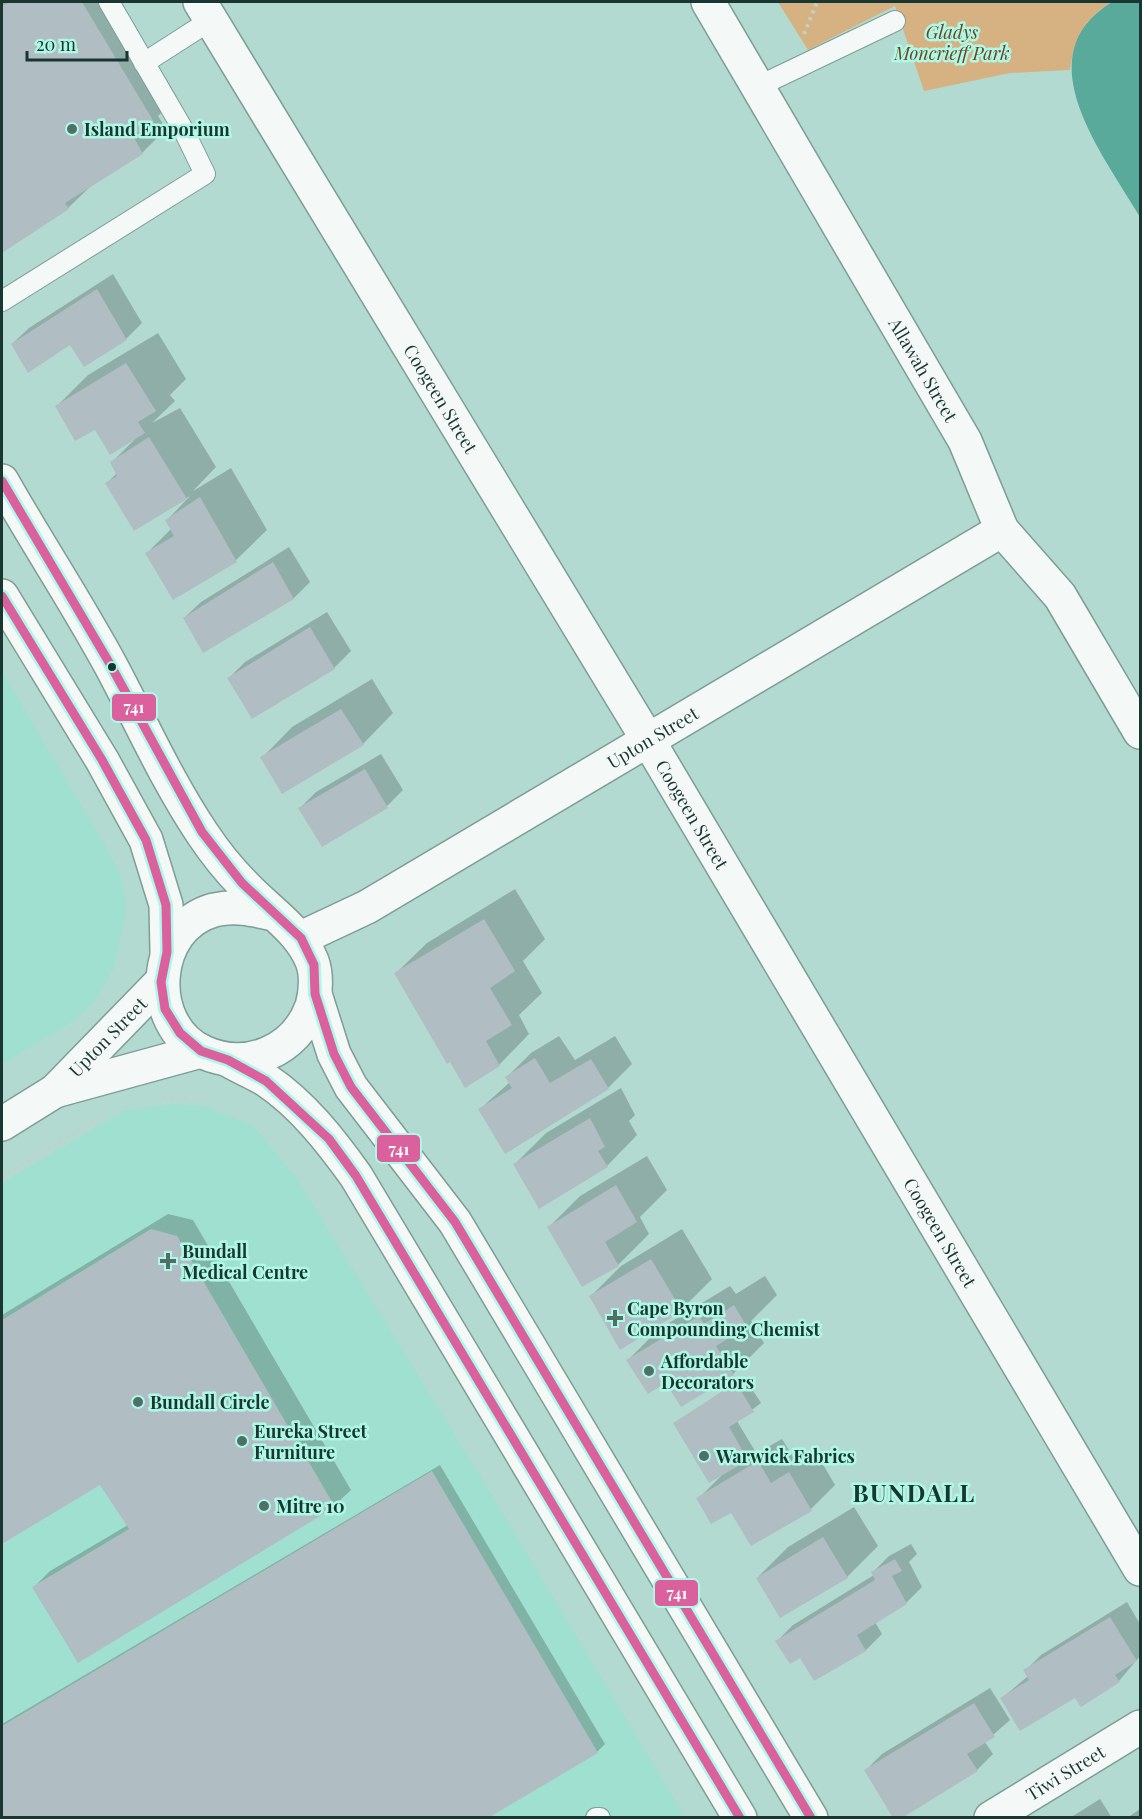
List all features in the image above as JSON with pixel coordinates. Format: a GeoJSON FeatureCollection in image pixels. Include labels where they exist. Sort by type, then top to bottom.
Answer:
{"type":"FeatureCollection","features":[{"type":"Feature","properties":{"kind":"street","name":"Allawah Street"},"geometry":{"type":"LineString","coordinates":[[708,2],[965,441],[1002,530],[1060,596],[1140,732]]}},
{"type":"Feature","properties":{"kind":"street","name":"Coogeen Street"},"geometry":{"type":"LineString","coordinates":[[205,11],[648,740],[1140,1569]]}},
{"type":"Feature","properties":{"kind":"street"},"geometry":{"type":"LineString","coordinates":[[2,481],[110,664],[202,832],[242,883],[301,938],[314,964],[315,994],[334,1054],[351,1087],[455,1222],[811,1818]]}},
{"type":"Feature","properties":{"kind":"street","name":"Upton Street"},"geometry":{"type":"LineString","coordinates":[[301,938],[367,907],[1002,530]]}},
{"type":"Feature","properties":{"kind":"street"},"geometry":{"type":"LineString","coordinates":[[2,596],[102,760],[146,840],[166,904],[165,1009],[180,1033],[215,1056],[266,1081],[306,1115],[329,1139],[356,1176],[740,1818]]}},
{"type":"Feature","properties":{"kind":"street"},"geometry":{"type":"LineString","coordinates":[[164,967],[185,927],[212,910],[242,906],[273,914]]}},
{"type":"Feature","properties":{"kind":"street","name":"Upton Street"},"geometry":{"type":"LineString","coordinates":[[2,1124],[55,1091],[164,967]]}},
{"type":"Feature","properties":{"kind":"street"},"geometry":{"type":"LineString","coordinates":[[215,1056],[258,1058],[285,1045],[306,1023],[315,994]]}},
{"type":"Feature","properties":{"kind":"street","name":"Upton Street"},"geometry":{"type":"LineString","coordinates":[[55,1091],[215,1056]]}},
{"type":"Feature","properties":{"kind":"street","name":"Tiwi Street"},"geometry":{"type":"LineString","coordinates":[[991,1818],[1140,1727]]}},
{"type":"Feature","properties":{"kind":"lane"},"geometry":{"type":"LineString","coordinates":[[2,301],[205,174],[109,2]]}},
{"type":"Feature","properties":{"kind":"lane"},"geometry":{"type":"LineString","coordinates":[[144,63],[205,11]]}},
{"type":"Feature","properties":{"kind":"lane"},"geometry":{"type":"LineString","coordinates":[[759,86],[895,21]]}},
{"type":"Feature","properties":{"kind":"path"},"geometry":{"type":"LineString","coordinates":[[802,41],[817,2]]}},
{"type":"Feature","properties":{"kind":"path"},"geometry":{"type":"LineString","coordinates":[[154,1099],[206,1097]]}},
{"type":"Feature","properties":{"kind":"path"},"geometry":{"type":"LineString","coordinates":[[2,1177],[107,1113]]}},
{"type":"Feature","properties":{"kind":"shaded area"},"geometry":{"type":"Polygon","coordinates":[[[1112,2],[1140,2],[1140,217],[1092,136],[1079,106],[1072,77],[1074,50],[1086,24],[1112,2]]]}},
{"type":"Feature","properties":{"kind":"shaded area"},"geometry":{"type":"Polygon","coordinates":[[[2,671],[119,872],[125,892],[126,912],[113,970],[92,1004],[66,1026],[2,1064],[2,671]]]}},
{"type":"Feature","properties":{"kind":"shaded area"},"geometry":{"type":"Polygon","coordinates":[[[174,1104],[204,1106],[252,1125],[296,1177],[484,1482],[685,1817],[2,1817],[2,1183],[125,1110],[174,1104]]]}},
{"type":"Feature","properties":{"kind":"green space","name":"Gladys Moncrieff Park"},"geometry":{"type":"Polygon","coordinates":[[[778,2],[1112,2],[1094,15],[1082,30],[1070,70],[1010,73],[924,91],[895,6],[808,50],[778,2]]]}},
{"type":"Feature","properties":{"kind":"building","name":"Island Emporium"},"geometry":{"type":"Polygon","coordinates":[[[9,2],[82,2],[154,122],[133,136],[143,154],[65,203],[69,209],[2,253],[2,6],[9,2]]]}},
{"type":"Feature","properties":{"kind":"building"},"geometry":{"type":"Polygon","coordinates":[[[97,289],[127,340],[84,367],[70,345],[28,373],[11,344],[97,289]]]}},
{"type":"Feature","properties":{"kind":"building"},"geometry":{"type":"Polygon","coordinates":[[[126,363],[156,411],[138,422],[145,433],[110,455],[95,430],[75,441],[55,406],[126,363]]]}},
{"type":"Feature","properties":{"kind":"building"},"geometry":{"type":"Polygon","coordinates":[[[149,437],[187,499],[134,531],[105,483],[117,476],[110,462],[149,437]]]}},
{"type":"Feature","properties":{"kind":"building"},"geometry":{"type":"Polygon","coordinates":[[[200,497],[237,562],[173,600],[145,553],[174,536],[165,520],[200,497]]]}},
{"type":"Feature","properties":{"kind":"building"},"geometry":{"type":"Polygon","coordinates":[[[273,562],[294,599],[203,653],[183,618],[273,562]]]}},
{"type":"Feature","properties":{"kind":"building"},"geometry":{"type":"Polygon","coordinates":[[[310,627],[335,669],[252,719],[227,678],[310,627]]]}},
{"type":"Feature","properties":{"kind":"building"},"geometry":{"type":"Polygon","coordinates":[[[341,709],[364,745],[282,794],[260,757],[341,709]]]}},
{"type":"Feature","properties":{"kind":"building"},"geometry":{"type":"Polygon","coordinates":[[[365,769],[388,808],[322,847],[298,808],[365,769]]]}},
{"type":"Feature","properties":{"kind":"building"},"geometry":{"type":"Polygon","coordinates":[[[484,919],[515,971],[490,988],[512,1025],[486,1041],[500,1066],[465,1088],[450,1062],[447,1064],[394,973],[484,919]]]}},
{"type":"Feature","properties":{"kind":"building"},"geometry":{"type":"Polygon","coordinates":[[[535,1058],[550,1083],[591,1059],[609,1089],[505,1154],[478,1109],[512,1088],[505,1077],[535,1058]]]}},
{"type":"Feature","properties":{"kind":"building"},"geometry":{"type":"Polygon","coordinates":[[[590,1118],[605,1147],[598,1151],[608,1167],[539,1209],[513,1164],[590,1118]]]}},
{"type":"Feature","properties":{"kind":"building"},"geometry":{"type":"Polygon","coordinates":[[[616,1185],[637,1222],[605,1242],[619,1266],[582,1287],[547,1227],[616,1185]]]}},
{"type":"Feature","properties":{"kind":"building","name":"Bundall Circle"},"geometry":{"type":"Polygon","coordinates":[[[151,1229],[177,1236],[335,1507],[78,1663],[32,1587],[129,1529],[100,1485],[2,1544],[2,1320],[151,1229]]]}},
{"type":"Feature","properties":{"kind":"building"},"geometry":{"type":"Polygon","coordinates":[[[651,1259],[682,1311],[620,1350],[589,1296],[651,1259]]]}},
{"type":"Feature","properties":{"kind":"building"},"geometry":{"type":"Polygon","coordinates":[[[734,1305],[747,1327],[716,1346],[734,1375],[681,1407],[666,1383],[648,1394],[626,1360],[699,1316],[704,1324],[734,1305]]]}},
{"type":"Feature","properties":{"kind":"building"},"geometry":{"type":"Polygon","coordinates":[[[736,1383],[754,1412],[729,1427],[748,1460],[709,1483],[673,1423],[736,1383]]]}},
{"type":"Feature","properties":{"kind":"building"},"geometry":{"type":"Polygon","coordinates":[[[758,1461],[771,1483],[789,1472],[812,1511],[751,1546],[731,1513],[711,1524],[696,1498],[758,1461]]]}},
{"type":"Feature","properties":{"kind":"building"},"geometry":{"type":"Polygon","coordinates":[[[432,1471],[598,1753],[488,1818],[2,1818],[2,1726],[432,1471]]]}},
{"type":"Feature","properties":{"kind":"building"},"geometry":{"type":"Polygon","coordinates":[[[823,1537],[848,1578],[780,1618],[756,1578],[823,1537]]]}},
{"type":"Feature","properties":{"kind":"building"},"geometry":{"type":"Polygon","coordinates":[[[895,1559],[902,1571],[892,1576],[907,1604],[857,1635],[866,1651],[814,1681],[800,1658],[790,1664],[775,1641],[875,1580],[871,1572],[895,1559]]]}},
{"type":"Feature","properties":{"kind":"building"},"geometry":{"type":"Polygon","coordinates":[[[1110,1617],[1137,1661],[1115,1675],[1120,1682],[1081,1707],[1075,1698],[1020,1731],[1000,1698],[1029,1680],[1023,1670],[1110,1617]]]}},
{"type":"Feature","properties":{"kind":"building"},"geometry":{"type":"Polygon","coordinates":[[[974,1703],[995,1737],[967,1754],[978,1771],[902,1818],[893,1818],[864,1770],[974,1703]]]}},
{"type":"Feature","properties":{"kind":"transit line","name":"741"},"geometry":{"type":"LineString","coordinates":[[2,481],[110,664],[202,832],[242,883],[301,938],[314,965],[315,994],[334,1054],[351,1087],[455,1222],[811,1818]]}},
{"type":"Feature","properties":{"kind":"transit line","name":"741"},"geometry":{"type":"LineString","coordinates":[[2,596],[102,760],[146,840],[166,905],[167,952],[161,982],[165,1009],[180,1033],[201,1051],[228,1060],[266,1081],[329,1139],[356,1176],[740,1818]]}},
{"type":"Feature","properties":{"kind":"place","name":"Island Emporium"},"geometry":{"type":"Point","coordinates":[72,129]}},
{"type":"Feature","properties":{"kind":"place","name":"Bundall Medical Centre"},"geometry":{"type":"Point","coordinates":[168,1261]}},
{"type":"Feature","properties":{"kind":"place","name":"Cape Byron Compounding Chemist"},"geometry":{"type":"Point","coordinates":[615,1318]}},
{"type":"Feature","properties":{"kind":"place","name":"Affordable Decorators"},"geometry":{"type":"Point","coordinates":[649,1371]}},
{"type":"Feature","properties":{"kind":"place","name":"Bundall Circle"},"geometry":{"type":"Point","coordinates":[138,1402]}},
{"type":"Feature","properties":{"kind":"place","name":"Eureka Street Furniture"},"geometry":{"type":"Point","coordinates":[242,1441]}},
{"type":"Feature","properties":{"kind":"place","name":"Warwick Fabrics"},"geometry":{"type":"Point","coordinates":[704,1456]}},
{"type":"Feature","properties":{"kind":"place","name":"Mitre 10"},"geometry":{"type":"Point","coordinates":[264,1506]}},
{"type":"Feature","properties":{"kind":"district","name":"BUNDALL"},"geometry":{"type":"Point","coordinates":[914,1492]}}]}
